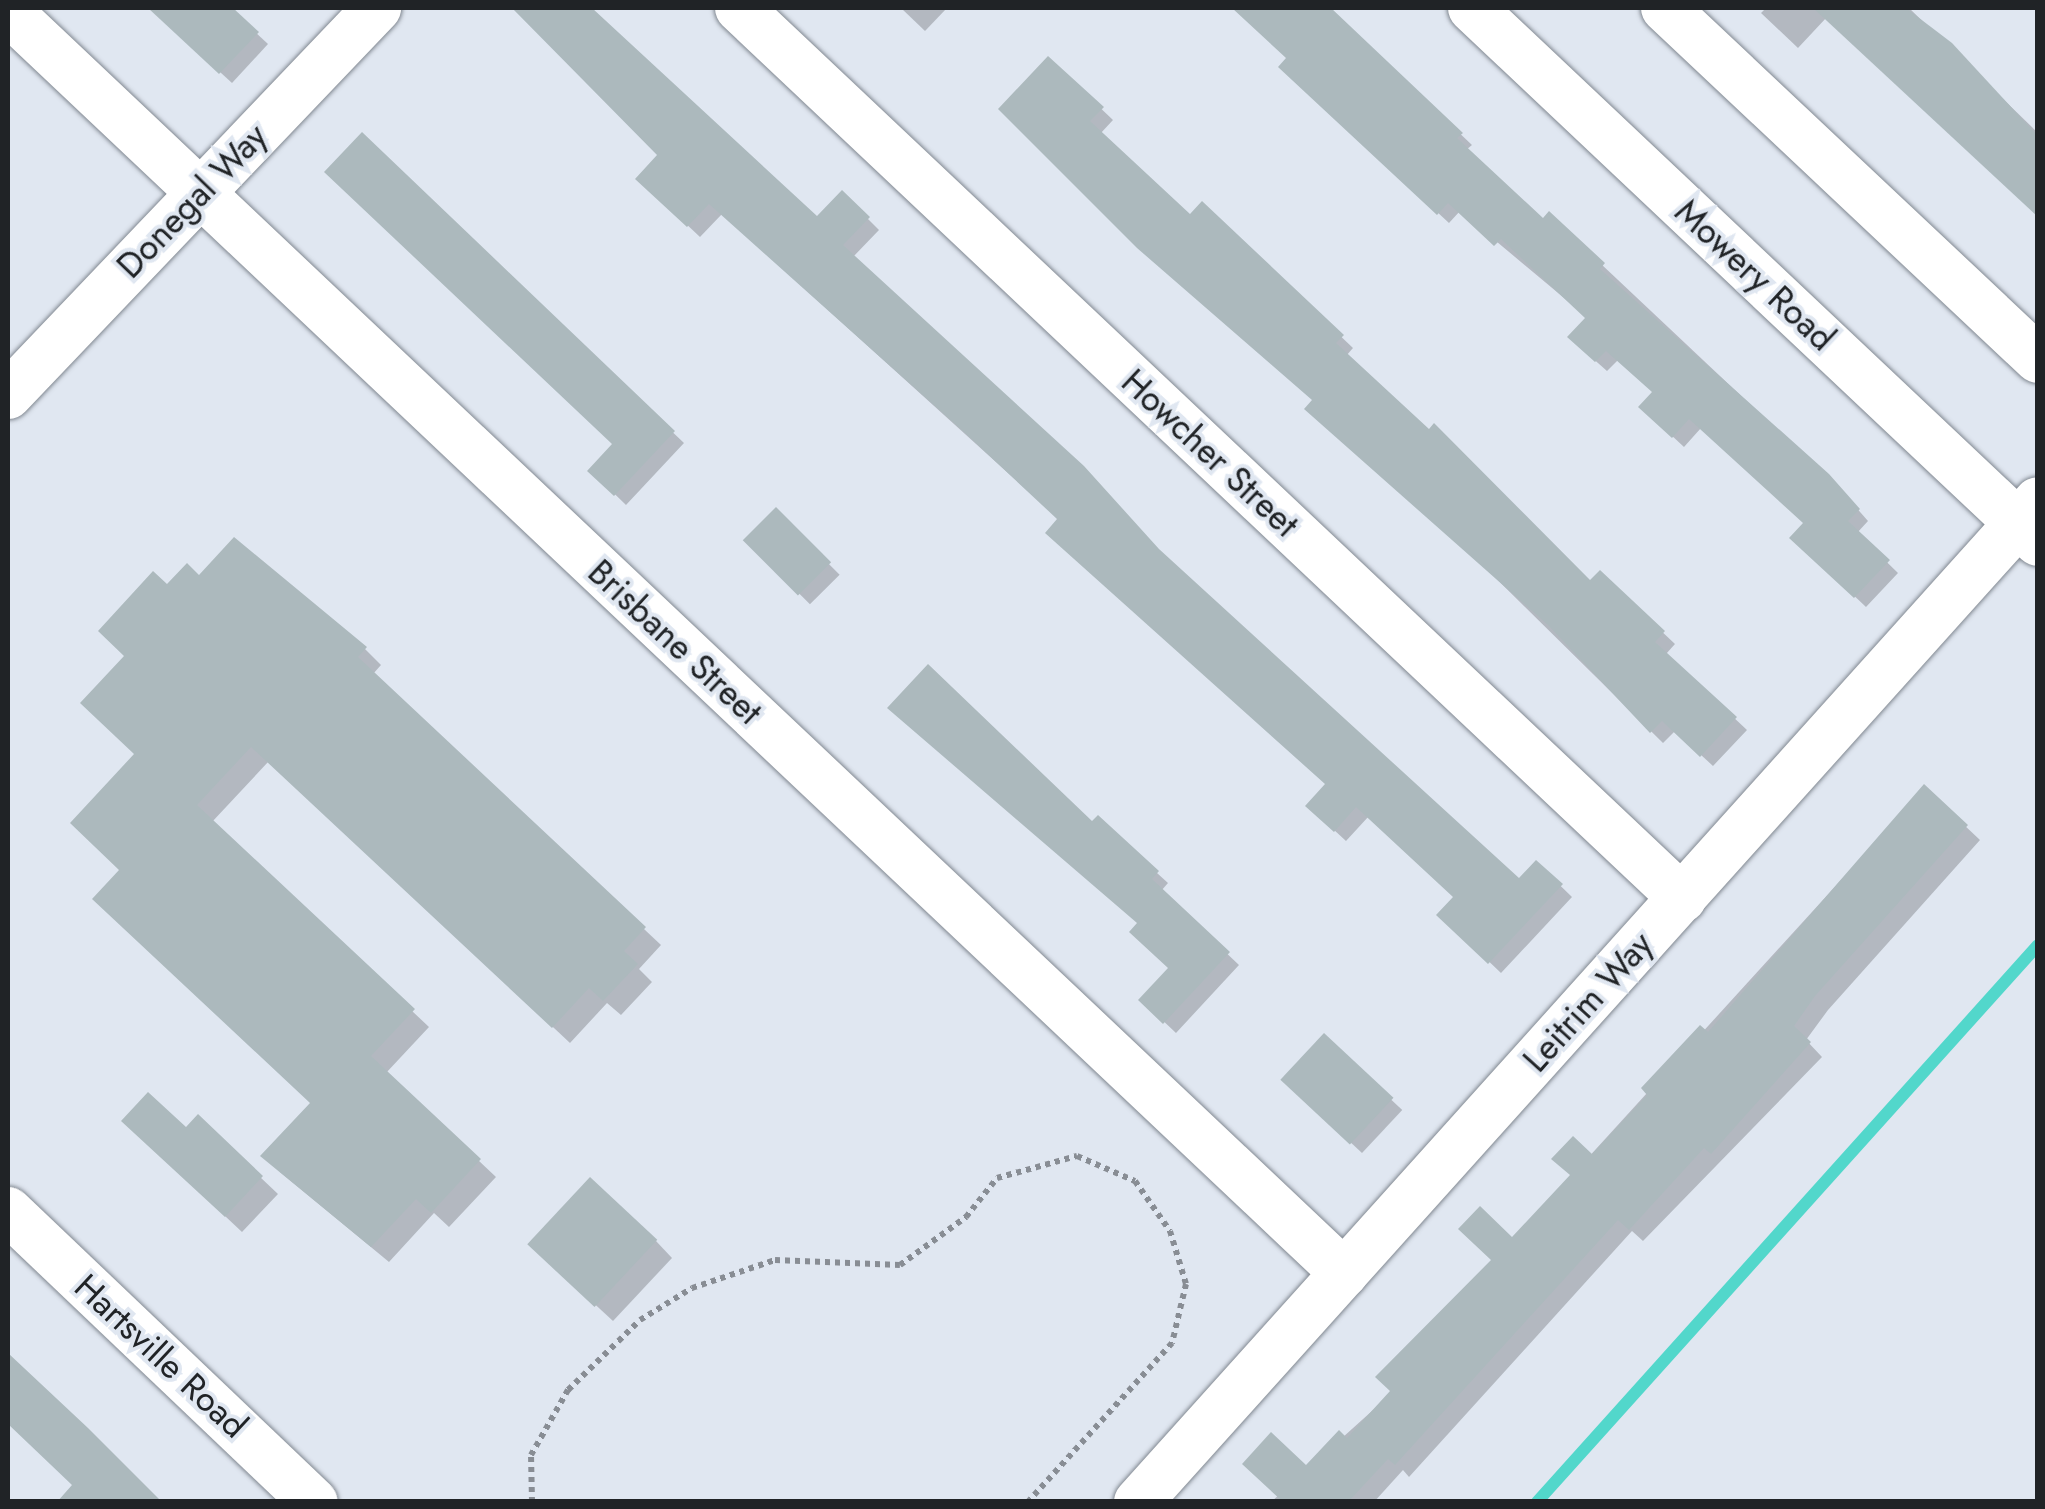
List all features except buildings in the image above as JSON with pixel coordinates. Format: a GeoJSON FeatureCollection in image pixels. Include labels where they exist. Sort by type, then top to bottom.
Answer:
{"type":"FeatureCollection","features":[{"type":"Feature","properties":{"kind":"street","name":"Donegal Way"},"geometry":{"type":"LineString","coordinates":[[8,395],[378,8]]}},
{"type":"Feature","properties":{"kind":"street","name":"Howcher Street"},"geometry":{"type":"LineString","coordinates":[[739,8],[1682,898]]}},
{"type":"Feature","properties":{"kind":"street","name":"Mowery Road"},"geometry":{"type":"LineString","coordinates":[[1472,8],[2031,522]]}},
{"type":"Feature","properties":{"kind":"street"},"geometry":{"type":"LineString","coordinates":[[1665,8],[2038,359]]}},
{"type":"Feature","properties":{"kind":"street","name":"Brisbane Street"},"geometry":{"type":"LineString","coordinates":[[8,11],[1344,1273]]}},
{"type":"Feature","properties":{"kind":"street","name":"Leitrim Way"},"geometry":{"type":"LineString","coordinates":[[1138,1502],[1682,898],[2031,522]]}},
{"type":"Feature","properties":{"kind":"street","name":"Hartsville Road"},"geometry":{"type":"LineString","coordinates":[[8,1211],[314,1502]]}},
{"type":"Feature","properties":{"kind":"path"},"geometry":{"type":"LineString","coordinates":[[532,1502],[531,1455],[568,1390],[640,1320],[692,1288],[775,1260],[900,1265],[966,1217],[997,1178],[1078,1156],[1135,1181],[1170,1232],[1186,1284],[1172,1343],[1028,1502]]}},
{"type":"Feature","properties":{"kind":"waterway"},"geometry":{"type":"LineString","coordinates":[[1537,1502],[2038,945]]}}]}
